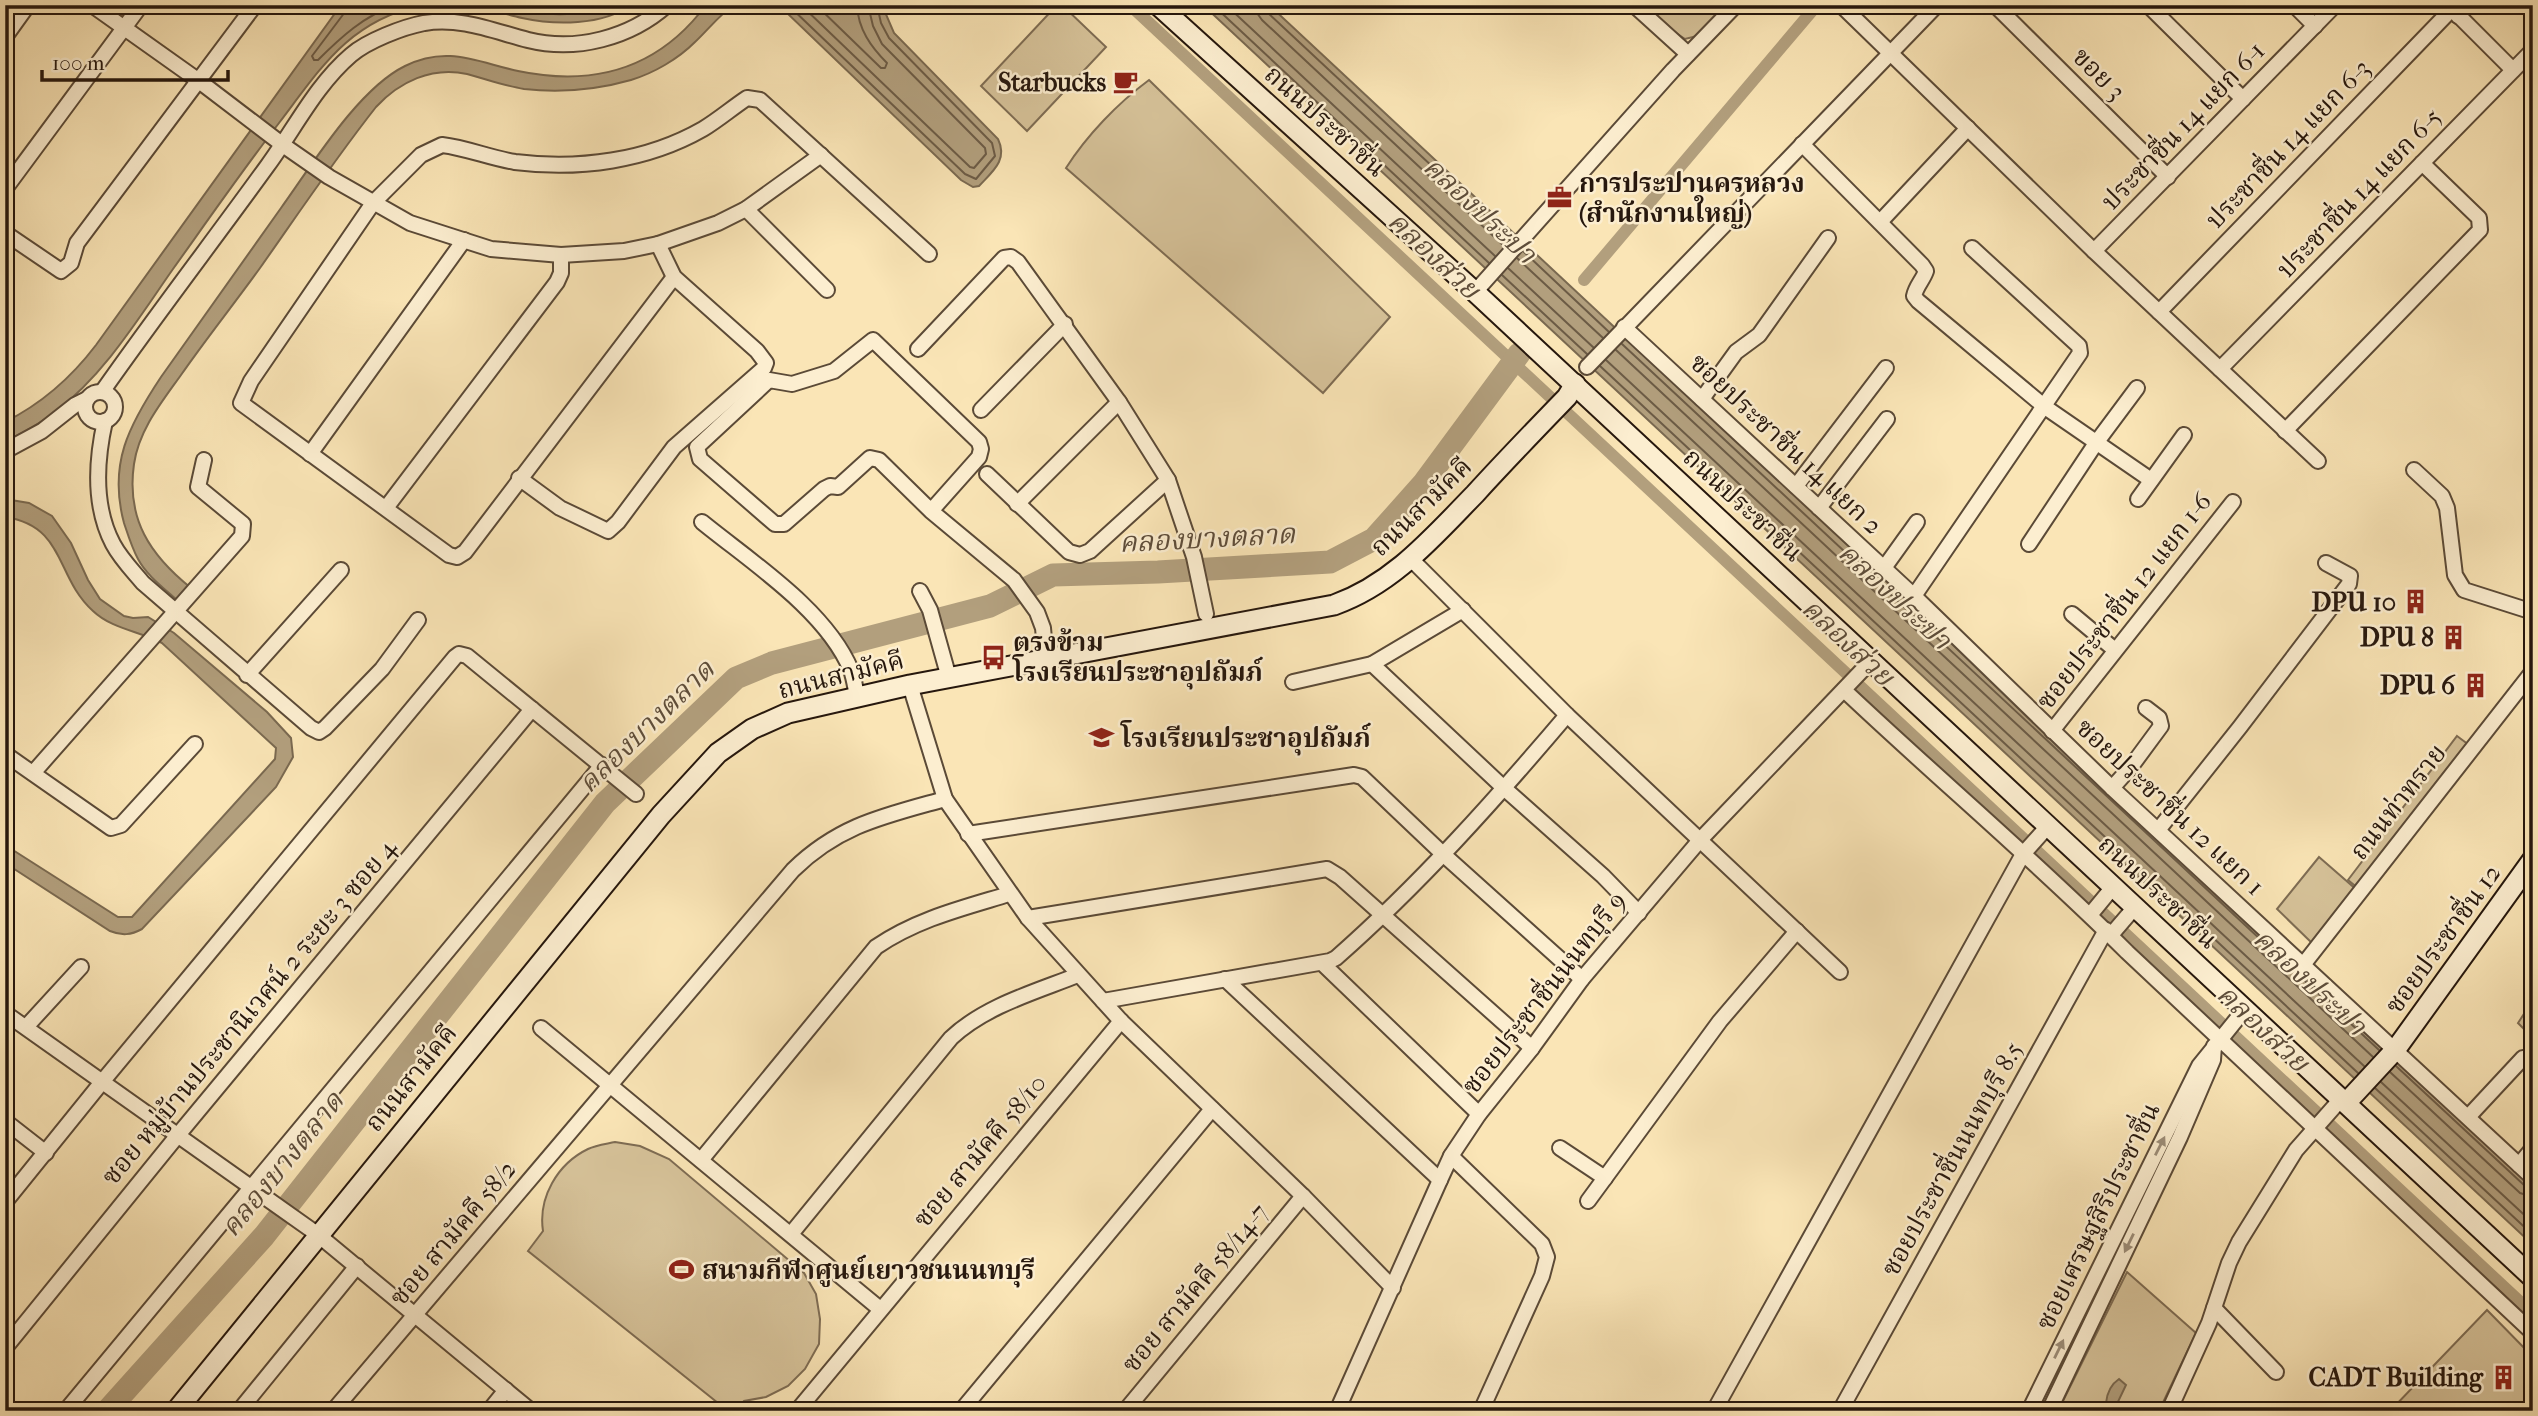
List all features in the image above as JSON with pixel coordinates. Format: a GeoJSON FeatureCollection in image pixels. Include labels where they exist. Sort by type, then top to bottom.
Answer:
{"type":"FeatureCollection","features":[{"type":"Feature","properties":{"kind":"main road","name":"ถนนประชาชื่น"},"geometry":{"type":"LineString","coordinates":[[1158,5],[1481,285],[1571,390],[2044,831],[2100,903],[2131,913],[2334,1110],[2533,1278]]}},
{"type":"Feature","properties":{"kind":"main road","name":"ถนนสามัคคี"},"geometry":{"type":"LineString","coordinates":[[176,1411],[317,1234],[652,825],[718,752],[752,729],[788,713],[910,685],[1334,605],[1372,589],[1411,559],[1571,390]]}},
{"type":"Feature","properties":{"kind":"main road","name":"ซอยประชาชื่น 12"},"geometry":{"type":"LineString","coordinates":[[2334,1110],[2395,1050],[2533,859]]}},
{"type":"Feature","properties":{"kind":"street"},"geometry":{"type":"LineString","coordinates":[[5,37],[28,5]]}},
{"type":"Feature","properties":{"kind":"street"},"geometry":{"type":"LineString","coordinates":[[92,5],[329,177],[410,223],[491,249],[561,256],[624,251],[658,244],[718,223],[746,209],[821,155]]}},
{"type":"Feature","properties":{"kind":"street"},"geometry":{"type":"LineString","coordinates":[[5,189],[141,5]]}},
{"type":"Feature","properties":{"kind":"street"},"geometry":{"type":"LineString","coordinates":[[5,233],[61,271],[71,263],[77,243],[255,5]]}},
{"type":"Feature","properties":{"kind":"street"},"geometry":{"type":"LineString","coordinates":[[103,393],[277,141],[336,69],[354,52],[403,29],[424,23],[447,22],[494,29],[528,40],[570,44],[608,38],[667,5]]}},
{"type":"Feature","properties":{"kind":"street"},"geometry":{"type":"LineString","coordinates":[[1634,5],[1688,54]]}},
{"type":"Feature","properties":{"kind":"street"},"geometry":{"type":"LineString","coordinates":[[1481,285],[1688,54],[1736,5]]}},
{"type":"Feature","properties":{"kind":"street"},"geometry":{"type":"LineString","coordinates":[[1841,5],[2094,251],[2318,461]]}},
{"type":"Feature","properties":{"kind":"street"},"geometry":{"type":"LineString","coordinates":[[1587,367],[1937,5]]}},
{"type":"Feature","properties":{"kind":"street","name":"ขอย 3"},"geometry":{"type":"LineString","coordinates":[[1995,5],[2168,177]]}},
{"type":"Feature","properties":{"kind":"street"},"geometry":{"type":"LineString","coordinates":[[2148,5],[2243,99]]}},
{"type":"Feature","properties":{"kind":"street"},"geometry":{"type":"LineString","coordinates":[[2294,5],[2315,26]]}},
{"type":"Feature","properties":{"kind":"street","name":"ประชาชื่น 14 แยก 6-1"},"geometry":{"type":"LineString","coordinates":[[2094,251],[2335,5]]}},
{"type":"Feature","properties":{"kind":"street"},"geometry":{"type":"LineString","coordinates":[[2457,9],[2513,70]]}},
{"type":"Feature","properties":{"kind":"street","name":"ประชาชื่น 14 แยก 6-3"},"geometry":{"type":"LineString","coordinates":[[2159,312],[2457,9]]}},
{"type":"Feature","properties":{"kind":"street","name":"ประชาชื่น 14 แยก 6-5"},"geometry":{"type":"LineString","coordinates":[[2220,369],[2533,50]]}},
{"type":"Feature","properties":{"kind":"street"},"geometry":{"type":"LineString","coordinates":[[674,276],[465,552],[457,557],[449,555],[241,403],[251,381],[373,202],[421,155],[442,145],[538,164],[578,164],[610,160],[643,154],[677,142],[704,129],[747,98],[753,97],[760,100],[929,254]]}},
{"type":"Feature","properties":{"kind":"street"},"geometry":{"type":"LineString","coordinates":[[1881,222],[1968,128]]}},
{"type":"Feature","properties":{"kind":"street"},"geometry":{"type":"LineString","coordinates":[[1802,144],[1926,271],[1915,289],[1914,296],[1918,301],[2045,407],[2151,480]]}},
{"type":"Feature","properties":{"kind":"street"},"geometry":{"type":"LineString","coordinates":[[2285,431],[2480,230],[2479,218],[2422,163]]}},
{"type":"Feature","properties":{"kind":"street"},"geometry":{"type":"LineString","coordinates":[[746,209],[827,289]]}},
{"type":"Feature","properties":{"kind":"street"},"geometry":{"type":"LineString","coordinates":[[1702,399],[1737,352],[1759,335],[1828,238]]}},
{"type":"Feature","properties":{"kind":"street"},"geometry":{"type":"LineString","coordinates":[[310,454],[464,240]]}},
{"type":"Feature","properties":{"kind":"street"},"geometry":{"type":"LineString","coordinates":[[519,478],[560,508],[608,531],[618,522],[674,447],[764,368],[766,363],[757,351],[674,276],[658,244]]}},
{"type":"Feature","properties":{"kind":"street"},"geometry":{"type":"LineString","coordinates":[[1914,596],[2080,353],[2079,346],[1972,248]]}},
{"type":"Feature","properties":{"kind":"street"},"geometry":{"type":"LineString","coordinates":[[386,508],[557,282],[561,273],[561,256]]}},
{"type":"Feature","properties":{"kind":"street"},"geometry":{"type":"LineString","coordinates":[[918,349],[1004,258],[1011,257],[1018,262],[1119,402],[1168,480],[1194,557],[1206,614]]}},
{"type":"Feature","properties":{"kind":"street"},"geometry":{"type":"LineString","coordinates":[[981,410],[1065,324]]}},
{"type":"Feature","properties":{"kind":"street","name":"ซอยประชาชื่น 14 แยก 2"},"geometry":{"type":"LineString","coordinates":[[1623,328],[1914,596]]}},
{"type":"Feature","properties":{"kind":"street"},"geometry":{"type":"LineString","coordinates":[[931,511],[979,457],[979,442],[873,340],[834,371],[792,384],[769,380],[697,447],[700,459],[775,524],[784,524],[824,489],[830,486],[838,487],[870,458],[879,460],[931,511],[1014,580],[1037,612],[1043,628],[1046,660]]}},
{"type":"Feature","properties":{"kind":"street"},"geometry":{"type":"LineString","coordinates":[[1796,486],[1886,368]]}},
{"type":"Feature","properties":{"kind":"street"},"geometry":{"type":"LineString","coordinates":[[2029,544],[2096,443],[2137,388]]}},
{"type":"Feature","properties":{"kind":"street"},"geometry":{"type":"LineString","coordinates":[[5,451],[43,431],[75,405],[96,393],[109,395],[115,404],[113,415],[106,421],[98,422],[86,414],[88,399]]}},
{"type":"Feature","properties":{"kind":"street"},"geometry":{"type":"LineString","coordinates":[[1017,504],[1119,402]]}},
{"type":"Feature","properties":{"kind":"street"},"geometry":{"type":"LineString","coordinates":[[1819,508],[1887,419]]}},
{"type":"Feature","properties":{"kind":"street"},"geometry":{"type":"LineString","coordinates":[[106,421],[97,476],[107,531],[124,561],[144,583],[247,675],[311,728],[319,732],[382,669],[418,620]]}},
{"type":"Feature","properties":{"kind":"street"},"geometry":{"type":"LineString","coordinates":[[2138,499],[2184,435]]}},
{"type":"Feature","properties":{"kind":"street"},"geometry":{"type":"LineString","coordinates":[[33,773],[244,531],[243,524],[198,487],[204,460]]}},
{"type":"Feature","properties":{"kind":"street"},"geometry":{"type":"LineString","coordinates":[[2414,470],[2442,496],[2447,508],[2458,584],[2472,594],[2533,612]]}},
{"type":"Feature","properties":{"kind":"street"},"geometry":{"type":"LineString","coordinates":[[987,474],[1069,552],[1080,555],[1090,551],[1168,480]]}},
{"type":"Feature","properties":{"kind":"street","name":"ซอยประชาชื่น 12 แยก 1-6"},"geometry":{"type":"LineString","coordinates":[[2052,731],[2234,502]]}},
{"type":"Feature","properties":{"kind":"street"},"geometry":{"type":"LineString","coordinates":[[702,522],[809,610],[842,653],[852,671],[857,696]]}},
{"type":"Feature","properties":{"kind":"street"},"geometry":{"type":"LineString","coordinates":[[1884,569],[1917,522]]}},
{"type":"Feature","properties":{"kind":"street"},"geometry":{"type":"LineString","coordinates":[[1411,559],[1567,715],[1840,972]]}},
{"type":"Feature","properties":{"kind":"street"},"geometry":{"type":"LineString","coordinates":[[2159,829],[2349,584],[2350,576],[2326,563]]}},
{"type":"Feature","properties":{"kind":"street"},"geometry":{"type":"LineString","coordinates":[[247,675],[341,570]]}},
{"type":"Feature","properties":{"kind":"street"},"geometry":{"type":"LineString","coordinates":[[920,591],[930,610],[949,678]]}},
{"type":"Feature","properties":{"kind":"street","name":"ซอยประชาชื่น 12 แยก 1"},"geometry":{"type":"LineString","coordinates":[[1914,596],[2112,788],[2533,1178]]}},
{"type":"Feature","properties":{"kind":"street"},"geometry":{"type":"LineString","coordinates":[[1293,682],[1372,664],[1463,610]]}},
{"type":"Feature","properties":{"kind":"street"},"geometry":{"type":"LineString","coordinates":[[2072,614],[2116,650]]}},
{"type":"Feature","properties":{"kind":"street"},"geometry":{"type":"LineString","coordinates":[[5,1202],[459,654],[467,656],[636,794]]}},
{"type":"Feature","properties":{"kind":"street"},"geometry":{"type":"LineString","coordinates":[[1372,664],[1505,789],[1603,876],[1639,913]]}},
{"type":"Feature","properties":{"kind":"street","name":"ซอยประชาชื่นนนทบุรี 9"},"geometry":{"type":"LineString","coordinates":[[1337,1411],[1451,1156],[1479,1114],[1532,1048],[1582,979],[1700,840],[1866,666]]}},
{"type":"Feature","properties":{"kind":"street","name":"ถนนท่าทราย"},"geometry":{"type":"LineString","coordinates":[[2303,965],[2533,671]]}},
{"type":"Feature","properties":{"kind":"street"},"geometry":{"type":"LineString","coordinates":[[910,685],[945,799],[1028,918],[1121,1021],[1303,1196],[1393,1289]]}},
{"type":"Feature","properties":{"kind":"street"},"geometry":{"type":"LineString","coordinates":[[1846,689],[2024,853],[2100,903],[2110,932],[2219,1040],[2334,1110],[2533,1332]]}},
{"type":"Feature","properties":{"kind":"street"},"geometry":{"type":"LineString","coordinates":[[2112,788],[2161,726],[2160,718],[2146,708]]}},
{"type":"Feature","properties":{"kind":"street","name":"ซอย หมู่บ้านประชานิเวศน์ 2 ระยะ 3 ซอย 4"},"geometry":{"type":"LineString","coordinates":[[5,1348],[532,709]]}},
{"type":"Feature","properties":{"kind":"street"},"geometry":{"type":"LineString","coordinates":[[1103,1002],[1336,958],[1384,916],[1444,855],[1505,789],[1567,715]]}},
{"type":"Feature","properties":{"kind":"street"},"geometry":{"type":"LineString","coordinates":[[5,754],[104,826],[116,828],[195,744]]}},
{"type":"Feature","properties":{"kind":"street"},"geometry":{"type":"LineString","coordinates":[[68,1408],[602,765]]}},
{"type":"Feature","properties":{"kind":"street"},"geometry":{"type":"LineString","coordinates":[[968,834],[1354,775],[1362,777],[1582,979]]}},
{"type":"Feature","properties":{"kind":"street","name":"ซอย สามัคคี 58/2"},"geometry":{"type":"LineString","coordinates":[[333,1411],[779,886],[808,856],[850,828],[945,799]]}},
{"type":"Feature","properties":{"kind":"street"},"geometry":{"type":"LineString","coordinates":[[1714,1411],[2024,853],[2044,831]]}},
{"type":"Feature","properties":{"kind":"street"},"geometry":{"type":"LineString","coordinates":[[1028,918],[1327,869],[1340,877],[1532,1048]]}},
{"type":"Feature","properties":{"kind":"street"},"geometry":{"type":"LineString","coordinates":[[702,1160],[876,947],[906,928],[926,920],[1009,894]]}},
{"type":"Feature","properties":{"kind":"street","name":"ซอยประชาชื่นนนทบุรี 8.5"},"geometry":{"type":"LineString","coordinates":[[1840,1411],[2110,932],[2131,913]]}},
{"type":"Feature","properties":{"kind":"street"},"geometry":{"type":"LineString","coordinates":[[1588,1201],[1720,1021],[1797,931]]}},
{"type":"Feature","properties":{"kind":"street"},"geometry":{"type":"LineString","coordinates":[[1321,962],[1479,1114]]}},
{"type":"Feature","properties":{"kind":"street"},"geometry":{"type":"LineString","coordinates":[[26,1027],[81,967]]}},
{"type":"Feature","properties":{"kind":"street"},"geometry":{"type":"LineString","coordinates":[[791,1234],[925,1069],[965,1025],[995,1009],[1078,975]]}},
{"type":"Feature","properties":{"kind":"street"},"geometry":{"type":"LineString","coordinates":[[1225,979],[1440,1180]]}},
{"type":"Feature","properties":{"kind":"street"},"geometry":{"type":"LineString","coordinates":[[5,1013],[317,1234],[531,1411]]}},
{"type":"Feature","properties":{"kind":"street","name":"ซอยเศรษฐสิริประชาชื่น"},"geometry":{"type":"LineString","coordinates":[[2029,1411],[2199,1066],[2239,1016]]}},
{"type":"Feature","properties":{"kind":"street","name":"ซอย สามัคคี 58/10"},"geometry":{"type":"LineString","coordinates":[[797,1411],[1121,1021]]}},
{"type":"Feature","properties":{"kind":"street"},"geometry":{"type":"LineString","coordinates":[[541,1028],[880,1309]]}},
{"type":"Feature","properties":{"kind":"street","name":"ซอยเศรษฐสิริประชาชื่น"},"geometry":{"type":"LineString","coordinates":[[2049,1411],[2180,1138],[2219,1040]]}},
{"type":"Feature","properties":{"kind":"street"},"geometry":{"type":"LineString","coordinates":[[2469,1116],[2523,1058]]}},
{"type":"Feature","properties":{"kind":"street"},"geometry":{"type":"LineString","coordinates":[[961,1411],[1212,1109]]}},
{"type":"Feature","properties":{"kind":"street"},"geometry":{"type":"LineString","coordinates":[[2169,1411],[2214,1308],[2239,1242],[2280,1174],[2334,1110]]}},
{"type":"Feature","properties":{"kind":"street"},"geometry":{"type":"LineString","coordinates":[[5,1121],[46,1153]]}},
{"type":"Feature","properties":{"kind":"street"},"geometry":{"type":"LineString","coordinates":[[1560,1148],[1605,1178]]}},
{"type":"Feature","properties":{"kind":"street"},"geometry":{"type":"LineString","coordinates":[[2519,1165],[2533,1148]]}},
{"type":"Feature","properties":{"kind":"street"},"geometry":{"type":"LineString","coordinates":[[1451,1156],[1542,1244],[1547,1257],[1542,1276],[1481,1411]]}},
{"type":"Feature","properties":{"kind":"street","name":"ซอย สามัคคี 58/14-7"},"geometry":{"type":"LineString","coordinates":[[1125,1411],[1303,1196]]}},
{"type":"Feature","properties":{"kind":"street","name":"ซอย สามัคคี 58/2"},"geometry":{"type":"LineString","coordinates":[[239,1411],[357,1266]]}},
{"type":"Feature","properties":{"kind":"street"},"geometry":{"type":"LineString","coordinates":[[2214,1308],[2276,1372]]}},
{"type":"Feature","properties":{"kind":"street"},"geometry":{"type":"LineString","coordinates":[[489,1411],[506,1390]]}},
{"type":"Feature","properties":{"kind":"shaded area"},"geometry":{"type":"Polygon","coordinates":[[[1057,5],[1062,5],[1106,47],[1027,131],[981,86],[1057,5]]]}},
{"type":"Feature","properties":{"kind":"shaded area"},"geometry":{"type":"Polygon","coordinates":[[[1644,5],[1726,5],[1697,36],[1685,39],[1644,5]]]}},
{"type":"Feature","properties":{"kind":"shaded area"},"geometry":{"type":"Polygon","coordinates":[[[1149,80],[1390,317],[1323,393],[1066,168],[1104,120],[1149,80]]]}},
{"type":"Feature","properties":{"kind":"shaded area"},"geometry":{"type":"Polygon","coordinates":[[[2457,736],[2469,745],[2359,889],[2348,880],[2457,736]]]}},
{"type":"Feature","properties":{"kind":"shaded area"},"geometry":{"type":"Polygon","coordinates":[[[2319,857],[2358,891],[2315,946],[2277,909],[2319,857]]]}},
{"type":"Feature","properties":{"kind":"shaded area"},"geometry":{"type":"Polygon","coordinates":[[[2533,1000],[2533,1038],[2518,1023],[2533,1000]]]}},
{"type":"Feature","properties":{"kind":"shaded area"},"geometry":{"type":"Polygon","coordinates":[[[615,1142],[640,1146],[669,1159],[804,1273],[816,1294],[820,1319],[819,1344],[805,1369],[788,1386],[766,1397],[744,1401],[736,1411],[728,1411],[528,1251],[543,1231],[542,1219],[547,1195],[559,1173],[577,1155],[588,1149],[615,1142]]]}},
{"type":"Feature","properties":{"kind":"shaded area"},"geometry":{"type":"Polygon","coordinates":[[[2127,1272],[2196,1333],[2159,1411],[2058,1411],[2127,1272]]]}},
{"type":"Feature","properties":{"kind":"shaded area"},"geometry":{"type":"Polygon","coordinates":[[[2487,1310],[2533,1357],[2533,1411],[2390,1411],[2487,1310]]]}},
{"type":"Feature","properties":{"kind":"water"},"geometry":{"type":"Polygon","coordinates":[[[341,5],[421,5],[374,23],[338,50],[252,159],[105,364],[55,412],[5,442],[5,422],[32,407],[55,389],[96,345],[341,5]]]}},
{"type":"Feature","properties":{"kind":"water"},"geometry":{"type":"Polygon","coordinates":[[[468,5],[630,5],[619,12],[592,20],[549,22],[468,5]]]}},
{"type":"Feature","properties":{"kind":"water"},"geometry":{"type":"Polygon","coordinates":[[[706,5],[734,5],[673,60],[631,80],[578,90],[551,91],[524,89],[467,74],[441,72],[406,83],[376,107],[146,428],[134,464],[132,484],[138,519],[153,549],[191,588],[179,602],[157,582],[136,555],[124,523],[120,502],[120,464],[131,429],[161,377],[321,150],[370,92],[405,66],[435,57],[462,57],[546,75],[598,74],[623,68],[646,58],[667,44],[688,27],[706,5]]]}},
{"type":"Feature","properties":{"kind":"water"},"geometry":{"type":"Polygon","coordinates":[[[774,5],[882,5],[894,33],[998,139],[1001,153],[998,165],[979,186],[973,187],[961,180],[785,11],[774,5]]]}},
{"type":"Feature","properties":{"kind":"water","name":"คลองประปา"},"geometry":{"type":"Polygon","coordinates":[[[1203,5],[1269,5],[2533,1184],[2533,1245],[1203,5]]]}},
{"type":"Feature","properties":{"kind":"water"},"geometry":{"type":"Polygon","coordinates":[[[5,499],[29,503],[52,516],[71,543],[100,599],[124,616],[148,617],[174,633],[267,712],[291,738],[293,757],[276,787],[142,929],[134,933],[110,931],[5,863],[5,845],[118,917],[132,917],[275,759],[276,748],[162,643],[117,626],[93,611],[81,598],[50,542],[25,522],[5,517],[5,499]]]}},
{"type":"Feature","properties":{"kind":"water"},"geometry":{"type":"Polygon","coordinates":[[[2119,1379],[2126,1385],[2116,1406],[2112,1407],[2106,1403],[2107,1396],[2119,1379]]]}},
{"type":"Feature","properties":{"kind":"waterway","name":"คลองส่วย"},"geometry":{"type":"LineString","coordinates":[[1130,5],[2533,1314]]}},
{"type":"Feature","properties":{"kind":"waterway","name":"คลองบางตลาด"},"geometry":{"type":"LineString","coordinates":[[1584,280],[1817,5]]}},
{"type":"Feature","properties":{"kind":"waterway","name":"คลองบางตลาด"},"geometry":{"type":"LineString","coordinates":[[107,1411],[264,1236],[605,803],[736,678],[772,663],[990,606],[1053,575],[1330,562],[1374,539],[1423,484],[1519,354]]}},
{"type":"Feature","properties":{"kind":"place","name":"Starbucks"},"geometry":{"type":"Point","coordinates":[1126,82]}},
{"type":"Feature","properties":{"kind":"place","name":"การประปานครหลวง (สำนักงานใหญ่)"},"geometry":{"type":"Point","coordinates":[1559,198]}},
{"type":"Feature","properties":{"kind":"place","name":"DPU 10"},"geometry":{"type":"Point","coordinates":[2416,602]}},
{"type":"Feature","properties":{"kind":"place","name":"DPU 8"},"geometry":{"type":"Point","coordinates":[2454,637]}},
{"type":"Feature","properties":{"kind":"place","name":"ตรงข้าม โรงเรียนประชาอุปถัมภ์"},"geometry":{"type":"Point","coordinates":[993,657]}},
{"type":"Feature","properties":{"kind":"place","name":"DPU 6"},"geometry":{"type":"Point","coordinates":[2475,685]}},
{"type":"Feature","properties":{"kind":"place","name":"โรงเรียนประชาอุปถัมภ์"},"geometry":{"type":"Point","coordinates":[1101,738]}},
{"type":"Feature","properties":{"kind":"place","name":"สนามกีฬาศูนย์เยาวชนนนทบุรี"},"geometry":{"type":"Point","coordinates":[682,1270]}},
{"type":"Feature","properties":{"kind":"place","name":"CADT Building"},"geometry":{"type":"Point","coordinates":[2503,1377]}}]}
